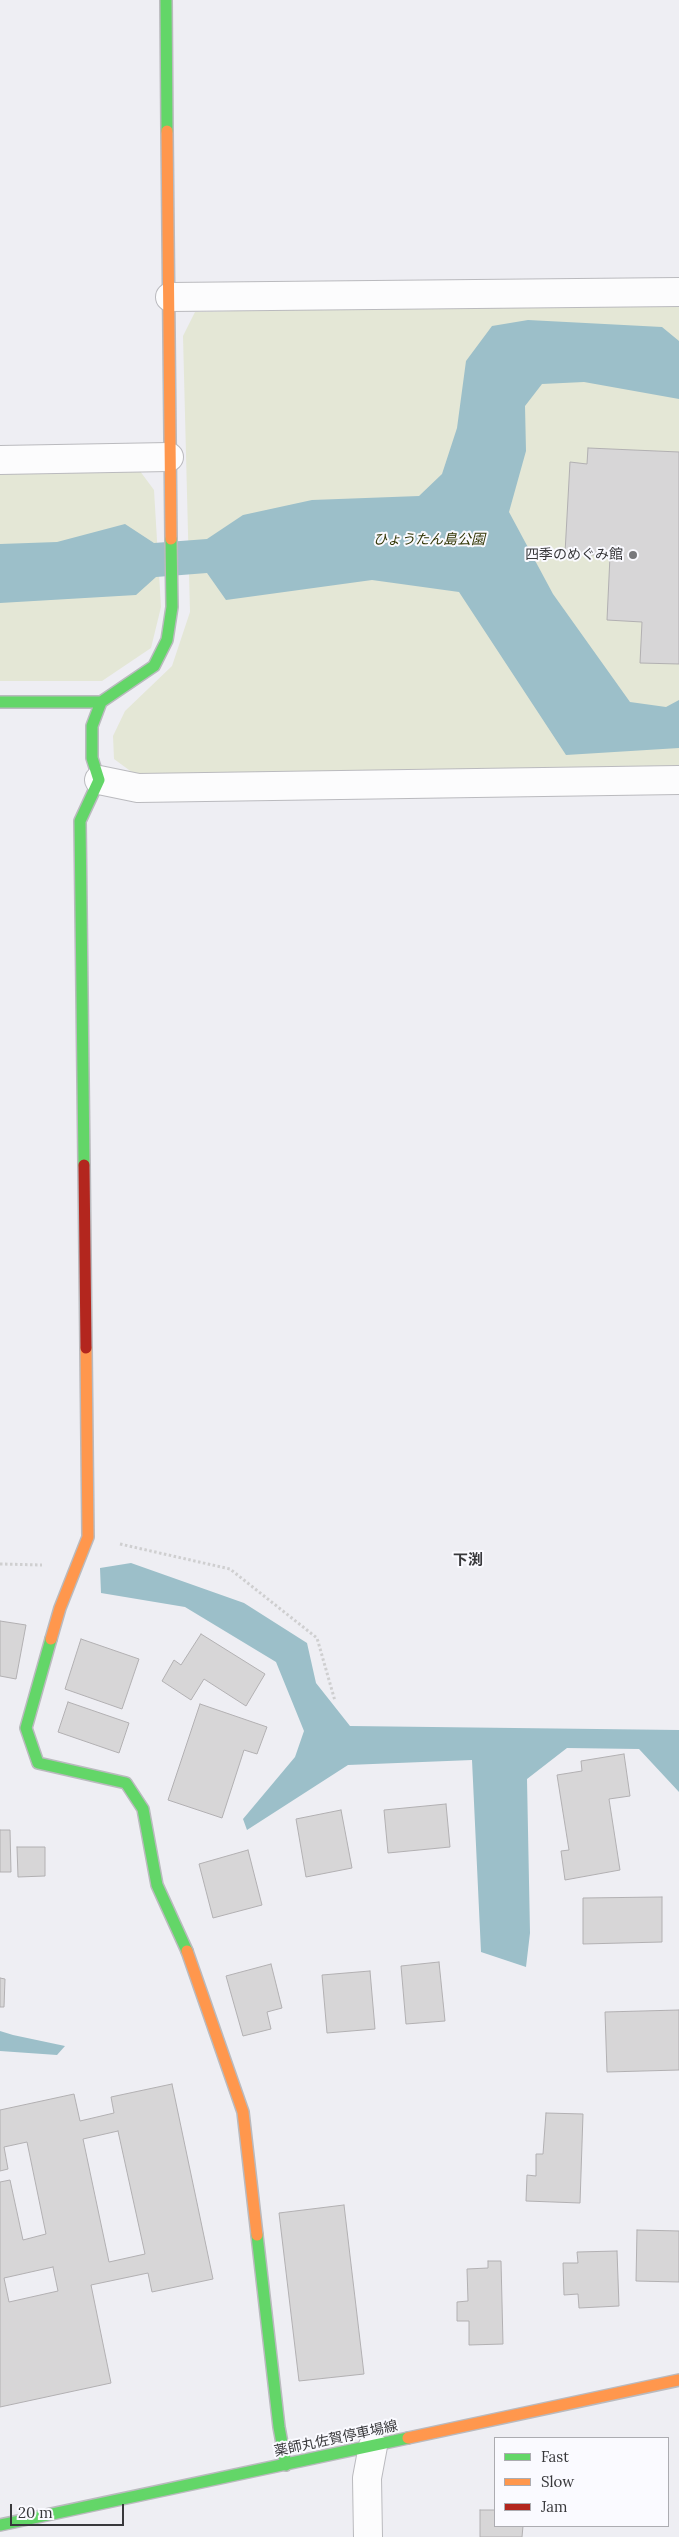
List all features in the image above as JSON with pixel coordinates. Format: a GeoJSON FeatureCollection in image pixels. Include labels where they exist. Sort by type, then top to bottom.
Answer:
{"type":"FeatureCollection","features":[{"type":"Feature","properties":{"kind":"street"},"geometry":{"type":"LineString","coordinates":[[0,702],[101,702],[154,666],[167,640],[172,607],[169,457],[170,297],[166,0]]}},
{"type":"Feature","properties":{"kind":"street"},"geometry":{"type":"LineString","coordinates":[[170,297],[679,292]]}},
{"type":"Feature","properties":{"kind":"street"},"geometry":{"type":"LineString","coordinates":[[0,460],[169,457]]}},
{"type":"Feature","properties":{"kind":"street"},"geometry":{"type":"LineString","coordinates":[[101,702],[92,726],[92,758],[100,780],[80,821],[88,1537],[60,1608],[26,1728],[38,1763],[126,1783],[142,1809],[157,1885],[192,1963],[243,2112],[286,2465]]}},
{"type":"Feature","properties":{"kind":"street"},"geometry":{"type":"LineString","coordinates":[[100,780],[138,788],[679,780]]}},
{"type":"Feature","properties":{"kind":"street","name":"薬師丸佐賀停車場線"},"geometry":{"type":"LineString","coordinates":[[0,2525],[679,2380]]}},
{"type":"Feature","properties":{"kind":"street"},"geometry":{"type":"LineString","coordinates":[[368,2537],[367,2478],[373,2446]]}},
{"type":"Feature","properties":{"kind":"path"},"geometry":{"type":"LineString","coordinates":[[88,1537],[230,1569],[317,1638],[335,1701]]}},
{"type":"Feature","properties":{"kind":"green space","name":"ひょうたん島公園"},"geometry":{"type":"Polygon","coordinates":[[[679,305],[679,768],[140,778],[114,759],[113,736],[125,711],[172,666],[190,612],[183,336],[195,312],[435,306],[679,305]]]}},
{"type":"Feature","properties":{"kind":"green space"},"geometry":{"type":"Polygon","coordinates":[[[137,467],[154,490],[161,607],[151,648],[102,681],[0,681],[0,470],[137,467]]]}},
{"type":"Feature","properties":{"kind":"water"},"geometry":{"type":"Polygon","coordinates":[[[528,320],[662,327],[679,341],[679,399],[584,382],[542,384],[525,406],[526,451],[509,512],[553,594],[630,702],[666,707],[679,700],[679,748],[566,755],[459,592],[372,580],[226,600],[207,573],[156,577],[136,595],[0,603],[0,544],[57,542],[125,524],[154,543],[207,539],[243,515],[312,500],[419,496],[442,474],[457,428],[466,361],[492,326],[528,320]]]}},
{"type":"Feature","properties":{"kind":"water"},"geometry":{"type":"Polygon","coordinates":[[[131,1563],[244,1603],[307,1643],[316,1683],[350,1726],[679,1730],[679,1792],[639,1749],[567,1748],[527,1779],[530,1933],[526,1967],[481,1952],[472,1760],[348,1765],[247,1830],[243,1819],[295,1757],[304,1731],[276,1662],[185,1607],[101,1593],[100,1568],[131,1563]]]}},
{"type":"Feature","properties":{"kind":"water"},"geometry":{"type":"Polygon","coordinates":[[[0,2031],[65,2046],[57,2055],[0,2051],[0,2031]]]}},
{"type":"Feature","properties":{"kind":"building","name":"四季のめぐみ館"},"geometry":{"type":"Polygon","coordinates":[[[588,448],[679,452],[679,664],[640,663],[642,622],[607,620],[610,556],[565,553],[570,462],[587,464],[588,448]]]}},
{"type":"Feature","properties":{"kind":"building"},"geometry":{"type":"Polygon","coordinates":[[[0,1621],[26,1625],[16,1679],[0,1676],[0,1621]]]}},
{"type":"Feature","properties":{"kind":"building"},"geometry":{"type":"Polygon","coordinates":[[[201,1634],[265,1674],[246,1706],[204,1679],[191,1700],[162,1681],[174,1660],[181,1665],[201,1634]]]}},
{"type":"Feature","properties":{"kind":"building"},"geometry":{"type":"Polygon","coordinates":[[[81,1639],[139,1659],[122,1709],[65,1689],[81,1639]]]}},
{"type":"Feature","properties":{"kind":"building"},"geometry":{"type":"Polygon","coordinates":[[[68,1702],[129,1723],[119,1753],[58,1732],[68,1702]]]}},
{"type":"Feature","properties":{"kind":"building"},"geometry":{"type":"Polygon","coordinates":[[[200,1704],[267,1727],[257,1754],[244,1750],[222,1818],[168,1800],[200,1704]]]}},
{"type":"Feature","properties":{"kind":"building"},"geometry":{"type":"Polygon","coordinates":[[[624,1754],[630,1796],[609,1799],[620,1870],[565,1880],[561,1851],[569,1850],[557,1775],[582,1771],[581,1761],[624,1754]]]}},
{"type":"Feature","properties":{"kind":"building"},"geometry":{"type":"Polygon","coordinates":[[[446,1804],[450,1847],[388,1853],[384,1810],[446,1804]]]}},
{"type":"Feature","properties":{"kind":"building"},"geometry":{"type":"Polygon","coordinates":[[[341,1810],[352,1868],[306,1877],[296,1819],[341,1810]]]}},
{"type":"Feature","properties":{"kind":"building"},"geometry":{"type":"Polygon","coordinates":[[[0,1830],[10,1830],[11,1872],[0,1872],[0,1830]]]}},
{"type":"Feature","properties":{"kind":"building"},"geometry":{"type":"Polygon","coordinates":[[[17,1847],[45,1847],[45,1876],[18,1877],[17,1847]]]}},
{"type":"Feature","properties":{"kind":"building"},"geometry":{"type":"Polygon","coordinates":[[[248,1850],[262,1905],[213,1918],[199,1864],[248,1850]]]}},
{"type":"Feature","properties":{"kind":"building"},"geometry":{"type":"Polygon","coordinates":[[[662,1897],[662,1942],[583,1944],[583,1898],[662,1897]]]}},
{"type":"Feature","properties":{"kind":"building"},"geometry":{"type":"Polygon","coordinates":[[[439,1962],[445,2021],[406,2024],[401,1966],[439,1962]]]}},
{"type":"Feature","properties":{"kind":"building"},"geometry":{"type":"Polygon","coordinates":[[[271,1964],[282,2008],[267,2012],[271,2029],[243,2036],[226,1976],[271,1964]]]}},
{"type":"Feature","properties":{"kind":"building"},"geometry":{"type":"Polygon","coordinates":[[[370,1971],[375,2029],[327,2033],[322,1975],[370,1971]]]}},
{"type":"Feature","properties":{"kind":"building"},"geometry":{"type":"Polygon","coordinates":[[[0,1978],[5,1979],[4,2007],[0,2007],[0,1978]]]}},
{"type":"Feature","properties":{"kind":"building"},"geometry":{"type":"Polygon","coordinates":[[[679,2010],[679,2070],[607,2072],[605,2012],[679,2010]]]}},
{"type":"Feature","properties":{"kind":"building"},"geometry":{"type":"Polygon","coordinates":[[[172,2084],[213,2279],[152,2292],[148,2273],[91,2285],[111,2383],[0,2407],[0,2182],[10,2180],[23,2240],[46,2234],[27,2142],[4,2147],[8,2169],[0,2171],[0,2110],[74,2094],[80,2121],[114,2113],[111,2097],[172,2084]],[[118,2131],[83,2139],[109,2262],[145,2254],[118,2131]],[[53,2267],[4,2278],[9,2302],[58,2291],[53,2267]]]}},
{"type":"Feature","properties":{"kind":"building"},"geometry":{"type":"Polygon","coordinates":[[[546,2113],[583,2114],[580,2203],[526,2201],[527,2175],[536,2176],[536,2154],[543,2154],[546,2113]]]}},
{"type":"Feature","properties":{"kind":"building"},"geometry":{"type":"Polygon","coordinates":[[[344,2205],[364,2374],[299,2381],[279,2213],[344,2205]]]}},
{"type":"Feature","properties":{"kind":"building"},"geometry":{"type":"Polygon","coordinates":[[[637,2230],[679,2231],[679,2282],[636,2281],[637,2230]]]}},
{"type":"Feature","properties":{"kind":"building"},"geometry":{"type":"Polygon","coordinates":[[[617,2251],[619,2306],[579,2308],[578,2294],[564,2295],[563,2263],[578,2263],[577,2252],[617,2251]]]}},
{"type":"Feature","properties":{"kind":"building"},"geometry":{"type":"Polygon","coordinates":[[[488,2261],[501,2261],[503,2344],[469,2345],[469,2321],[457,2321],[457,2302],[468,2301],[467,2269],[488,2268],[488,2261]]]}},
{"type":"Feature","properties":{"kind":"building"},"geometry":{"type":"Polygon","coordinates":[[[480,2510],[494,2510],[494,2527],[523,2527],[522,2537],[480,2537],[480,2510]]]}},
{"type":"Feature","properties":{"kind":"traffic: fast"},"geometry":{"type":"LineString","coordinates":[[166,0],[167,131]]}},
{"type":"Feature","properties":{"kind":"traffic: fast"},"geometry":{"type":"LineString","coordinates":[[0,702],[101,702],[154,666],[167,640],[172,607],[171,539]]}},
{"type":"Feature","properties":{"kind":"traffic: fast"},"geometry":{"type":"LineString","coordinates":[[84,1165],[80,821],[99,780],[92,758],[92,726],[101,702]]}},
{"type":"Feature","properties":{"kind":"traffic: fast"},"geometry":{"type":"LineString","coordinates":[[51,1639],[26,1728],[38,1763],[126,1783],[143,1809],[157,1885],[187,1951]]}},
{"type":"Feature","properties":{"kind":"traffic: fast"},"geometry":{"type":"LineString","coordinates":[[257,2235],[279,2427],[286,2465]]}},
{"type":"Feature","properties":{"kind":"traffic: fast"},"geometry":{"type":"LineString","coordinates":[[0,2525],[408,2438]]}},
{"type":"Feature","properties":{"kind":"traffic: slow"},"geometry":{"type":"LineString","coordinates":[[167,131],[171,539]]}},
{"type":"Feature","properties":{"kind":"traffic: slow"},"geometry":{"type":"LineString","coordinates":[[51,1639],[60,1608],[88,1537],[86,1348]]}},
{"type":"Feature","properties":{"kind":"traffic: slow"},"geometry":{"type":"LineString","coordinates":[[187,1951],[243,2112],[257,2235]]}},
{"type":"Feature","properties":{"kind":"traffic: slow"},"geometry":{"type":"LineString","coordinates":[[408,2438],[679,2380]]}},
{"type":"Feature","properties":{"kind":"traffic: jam"},"geometry":{"type":"LineString","coordinates":[[84,1165],[86,1348]]}},
{"type":"Feature","properties":{"kind":"place","name":"四季のめぐみ館"},"geometry":{"type":"Point","coordinates":[633,555]}},
{"type":"Feature","properties":{"kind":"district","name":"下渕"},"geometry":{"type":"Point","coordinates":[468,1561]}}]}
